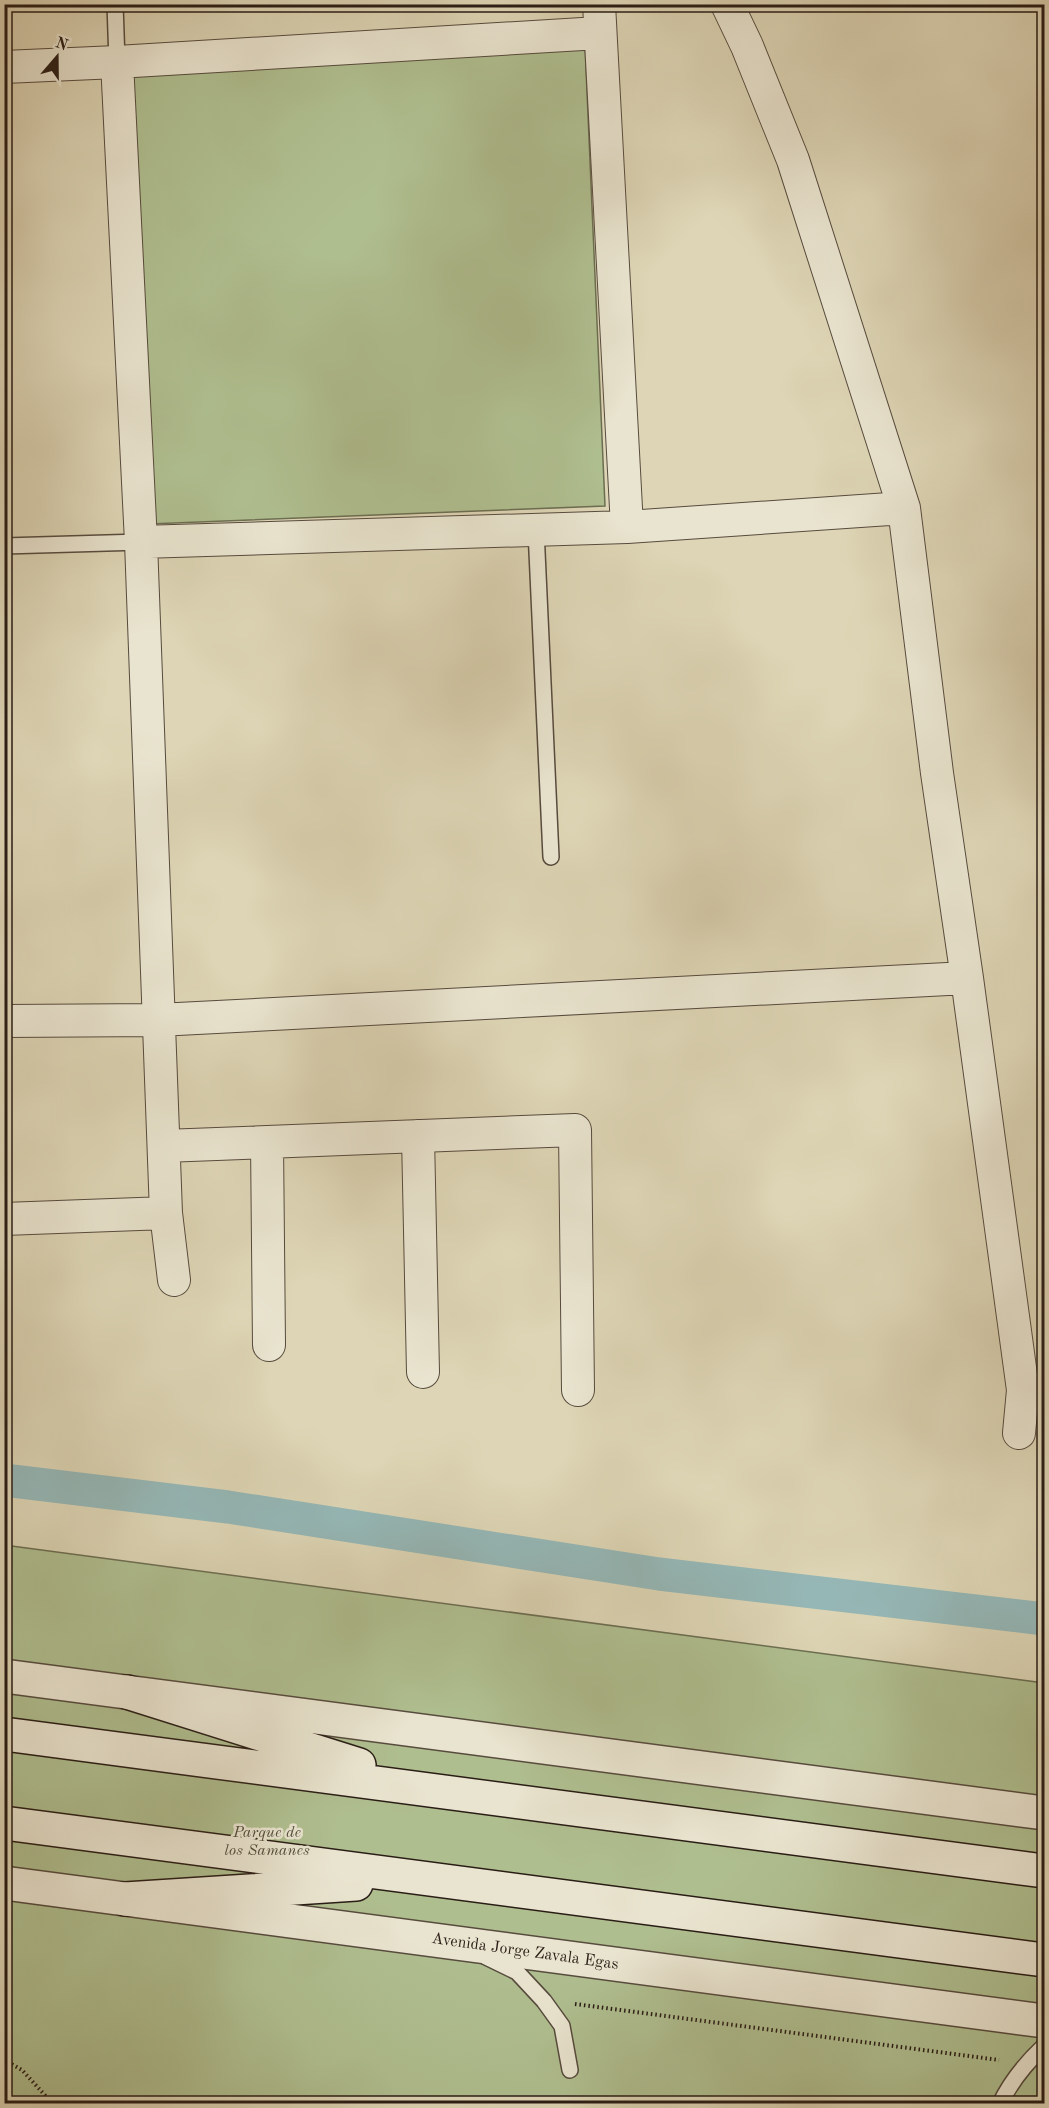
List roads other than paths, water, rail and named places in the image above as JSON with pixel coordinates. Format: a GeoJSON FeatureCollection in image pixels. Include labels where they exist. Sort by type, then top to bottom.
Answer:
{"type":"FeatureCollection","features":[{"type":"Feature","properties":{"kind":"main road"},"geometry":{"type":"LineString","coordinates":[[4,1676],[1044,1814]]}},
{"type":"Feature","properties":{"kind":"main road"},"geometry":{"type":"LineString","coordinates":[[127,1692],[446,1792]]}},
{"type":"Feature","properties":{"kind":"main road"},"geometry":{"type":"LineString","coordinates":[[4,1734],[1044,1871]]}},
{"type":"Feature","properties":{"kind":"main road"},"geometry":{"type":"LineString","coordinates":[[4,1823],[1044,1960]]}},
{"type":"Feature","properties":{"kind":"main road"},"geometry":{"type":"LineString","coordinates":[[125,1899],[431,1879]]}},
{"type":"Feature","properties":{"kind":"main road","name":"Avenida Jorge Zavala Egas"},"geometry":{"type":"LineString","coordinates":[[4,1883],[1044,2021]]}},
{"type":"Feature","properties":{"kind":"street"},"geometry":{"type":"LineString","coordinates":[[727,4],[747,46],[794,160],[904,508],[937,773],[968,978],[1023,1390],[1019,1433]]}},
{"type":"Feature","properties":{"kind":"street"},"geometry":{"type":"LineString","coordinates":[[4,67],[117,62],[599,19],[627,527]]}},
{"type":"Feature","properties":{"kind":"street"},"geometry":{"type":"LineString","coordinates":[[117,62],[141,542],[166,1213],[174,1280]]}},
{"type":"Feature","properties":{"kind":"street"},"geometry":{"type":"LineString","coordinates":[[141,542],[627,527],[904,508]]}},
{"type":"Feature","properties":{"kind":"street"},"geometry":{"type":"LineString","coordinates":[[4,1021],[158,1020],[968,978]]}},
{"type":"Feature","properties":{"kind":"street"},"geometry":{"type":"LineString","coordinates":[[164,1146],[575,1130],[578,1390]]}},
{"type":"Feature","properties":{"kind":"street"},"geometry":{"type":"LineString","coordinates":[[418,1136],[423,1372]]}},
{"type":"Feature","properties":{"kind":"street"},"geometry":{"type":"LineString","coordinates":[[267,1142],[269,1345]]}},
{"type":"Feature","properties":{"kind":"street"},"geometry":{"type":"LineString","coordinates":[[4,1219],[166,1213]]}},
{"type":"Feature","properties":{"kind":"lane"},"geometry":{"type":"LineString","coordinates":[[115,4],[117,62]]}},
{"type":"Feature","properties":{"kind":"lane"},"geometry":{"type":"LineString","coordinates":[[536,530],[551,857]]}},
{"type":"Feature","properties":{"kind":"lane"},"geometry":{"type":"LineString","coordinates":[[4,546],[141,542]]}},
{"type":"Feature","properties":{"kind":"lane"},"geometry":{"type":"LineString","coordinates":[[460,1943],[517,1972],[544,2001],[562,2026],[570,2070]]}},
{"type":"Feature","properties":{"kind":"lane"},"geometry":{"type":"LineString","coordinates":[[1000,2103],[1026,2063],[1044,2046]]}},
{"type":"Feature","properties":{"kind":"waterway"},"geometry":{"type":"LineString","coordinates":[[4,1480],[228,1507],[659,1574],[1044,1619]]}},
{"type":"Feature","properties":{"kind":"park label","name":"Parque de los Samanes"},"geometry":{"type":"Point","coordinates":[267,1842]}}]}
